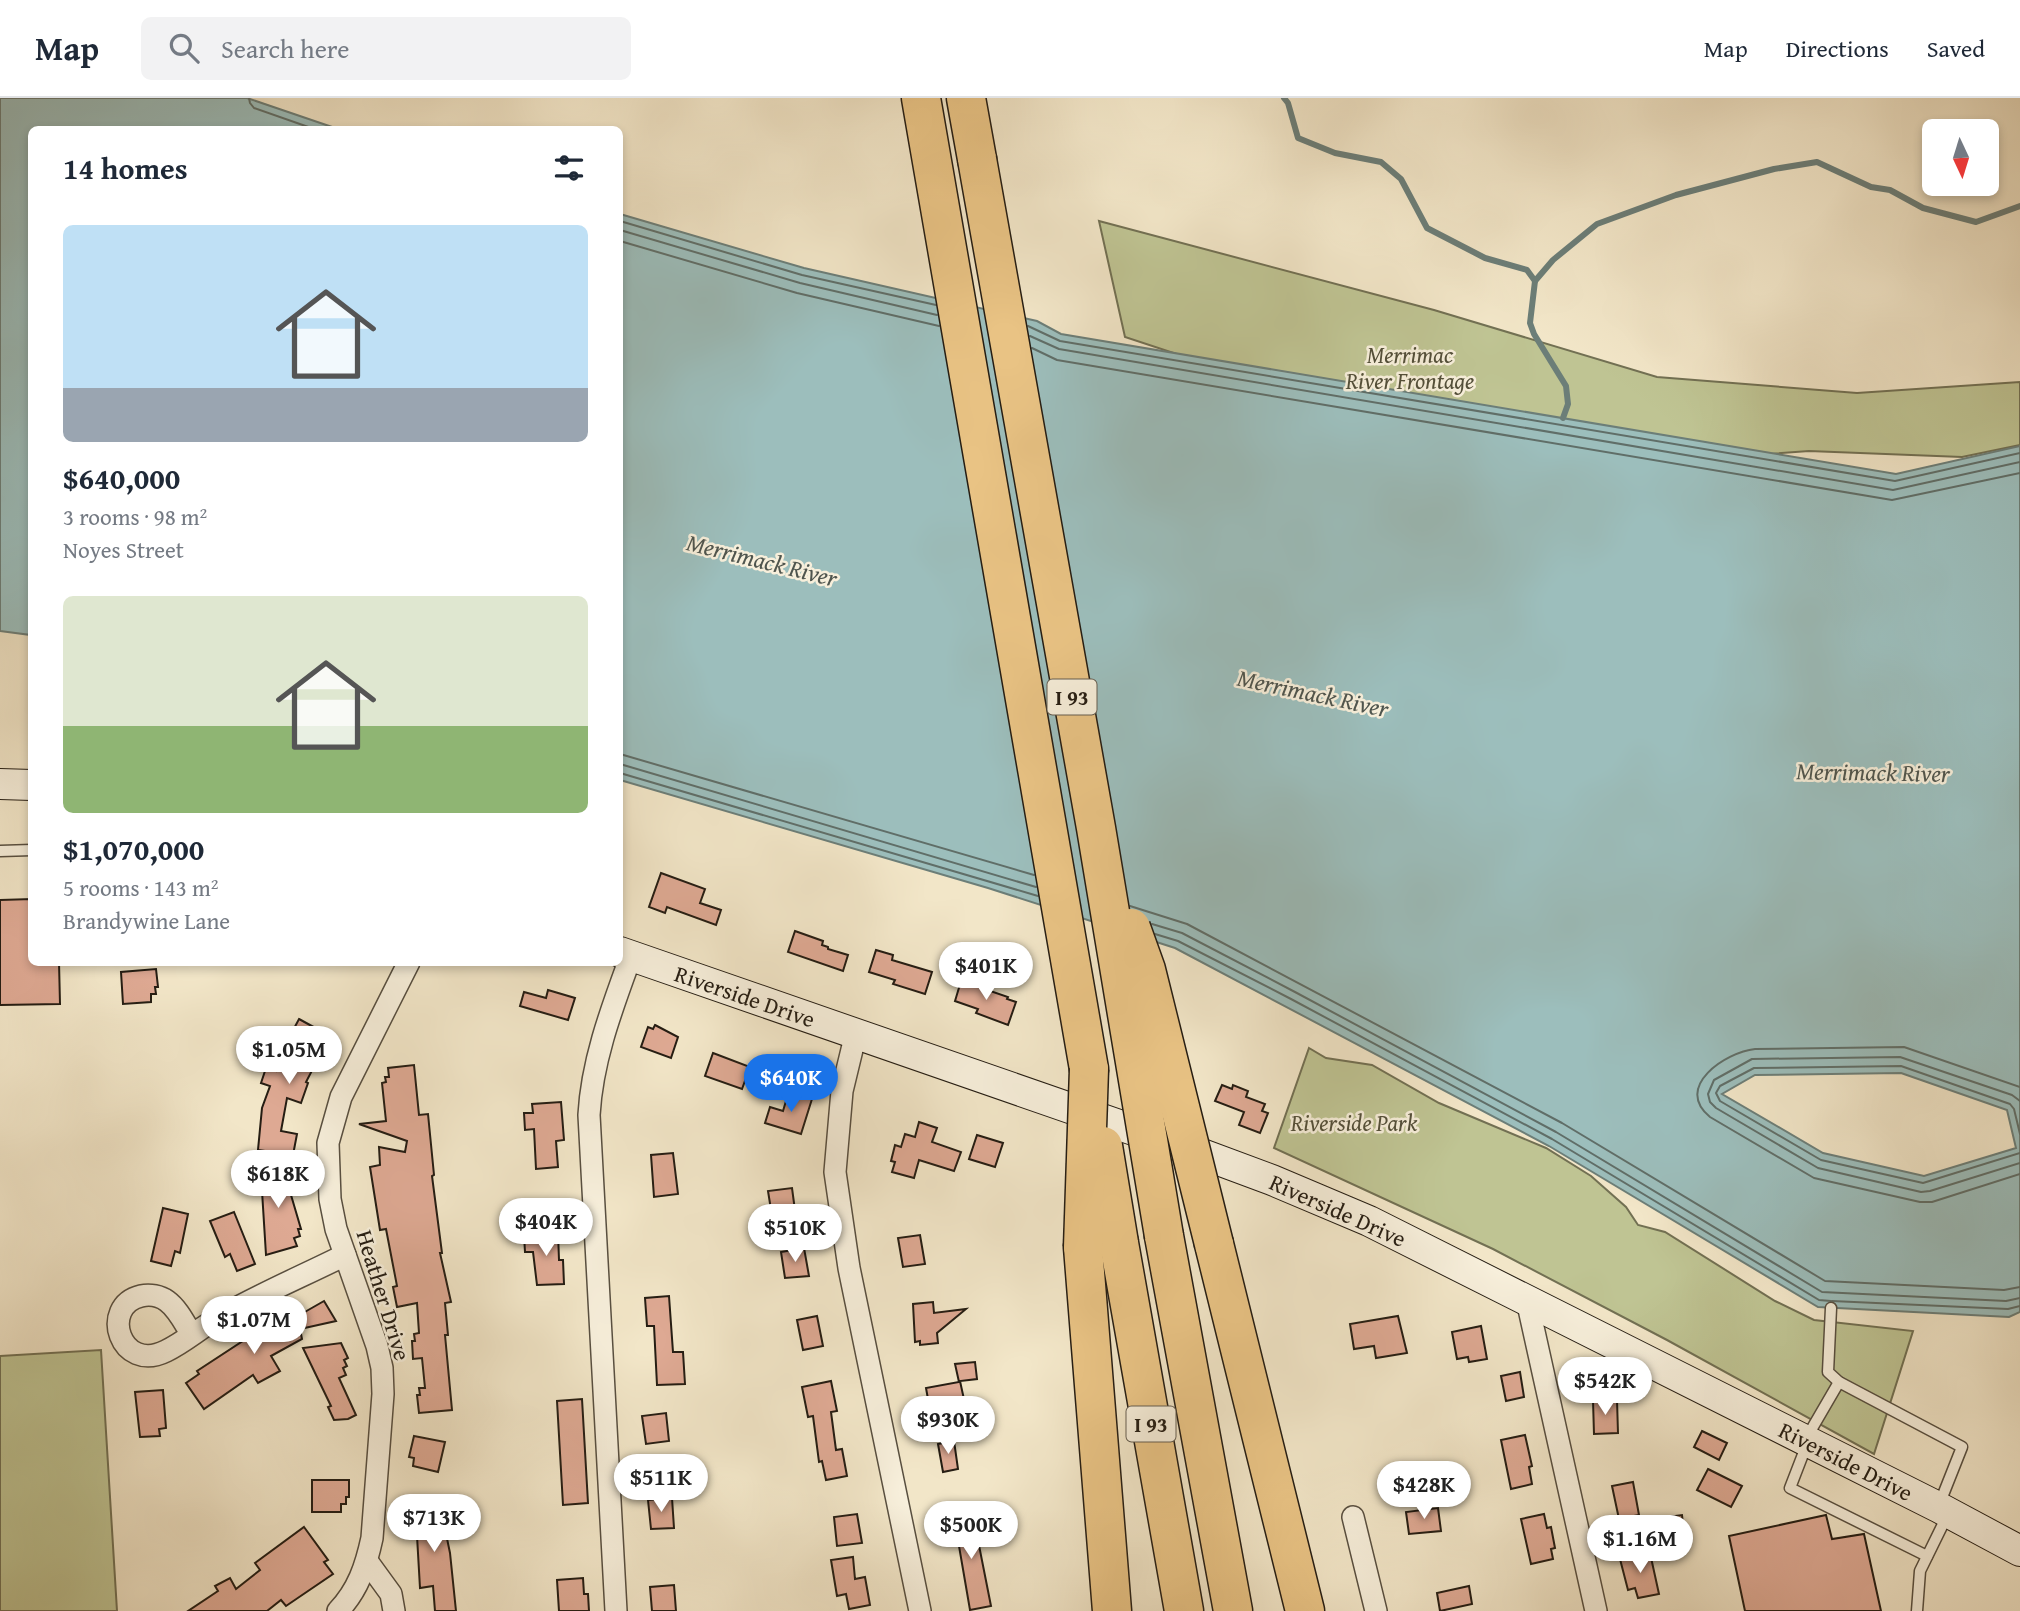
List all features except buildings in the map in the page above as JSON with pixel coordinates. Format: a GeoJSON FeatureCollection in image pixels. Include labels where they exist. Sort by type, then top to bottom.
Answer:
{"type":"FeatureCollection","features":[{"type":"Feature","properties":{"kind":"highway","name":"I 93"},"geometry":{"type":"LineString","coordinates":[[921,98],[1089,1069],[1101,1245],[1184,1611]]}},
{"type":"Feature","properties":{"kind":"highway","name":"I 93"},"geometry":{"type":"LineString","coordinates":[[966,98],[1096,828],[1164,1236],[1233,1611]]}},
{"type":"Feature","properties":{"kind":"highway"},"geometry":{"type":"LineString","coordinates":[[1096,828],[1146,970],[1305,1611]]}},
{"type":"Feature","properties":{"kind":"highway"},"geometry":{"type":"LineString","coordinates":[[1101,1245],[1112,1611]]}},
{"type":"Feature","properties":{"kind":"main road"},"geometry":{"type":"LineString","coordinates":[[0,783],[28,785]]}},
{"type":"Feature","properties":{"kind":"main road","name":"Riverside Drive"},"geometry":{"type":"LineString","coordinates":[[625,954],[1033,1093],[1272,1180],[1369,1221],[2014,1545]]}},
{"type":"Feature","properties":{"kind":"street","name":"Heather Drive"},"geometry":{"type":"LineString","coordinates":[[338,1611],[357,1585],[367,1561],[372,1538],[382,1417],[382,1368],[377,1346],[336,1229],[330,1199],[328,1143],[334,1116],[369,1039],[407,966]]}},
{"type":"Feature","properties":{"kind":"street"},"geometry":{"type":"LineString","coordinates":[[616,1611],[589,1115],[591,1084],[622,966]]}},
{"type":"Feature","properties":{"kind":"street"},"geometry":{"type":"LineString","coordinates":[[856,1033],[842,1091],[835,1172],[849,1268],[920,1611]]}},
{"type":"Feature","properties":{"kind":"street"},"geometry":{"type":"LineString","coordinates":[[192,1335],[232,1310],[345,1255]]}},
{"type":"Feature","properties":{"kind":"street"},"geometry":{"type":"LineString","coordinates":[[1527,1300],[1596,1611]]}},
{"type":"Feature","properties":{"kind":"street"},"geometry":{"type":"LineString","coordinates":[[1353,1517],[1376,1611]]}},
{"type":"Feature","properties":{"kind":"street"},"geometry":{"type":"LineString","coordinates":[[367,1561],[391,1594],[394,1611]]}},
{"type":"Feature","properties":{"kind":"lane"},"geometry":{"type":"LineString","coordinates":[[0,850],[28,850]]}},
{"type":"Feature","properties":{"kind":"lane"},"geometry":{"type":"LineString","coordinates":[[1831,1308],[1828,1372],[1839,1382],[1962,1447],[1943,1510],[1920,1571],[1917,1611]]}},
{"type":"Feature","properties":{"kind":"lane"},"geometry":{"type":"LineString","coordinates":[[1839,1382],[1806,1441],[1790,1488],[1927,1556]]}},
{"type":"Feature","properties":{"kind":"green space","name":"Merrimac River Frontage"},"geometry":{"type":"Polygon","coordinates":[[[1099,221],[1434,310],[1657,377],[1857,393],[2020,382],[2020,445],[1962,457],[1809,451],[1691,460],[1222,369],[1125,337],[1099,221]]]}},
{"type":"Feature","properties":{"kind":"green space","name":"Riverside Park"},"geometry":{"type":"Polygon","coordinates":[[[1309,1048],[1326,1058],[1372,1065],[1439,1103],[1546,1148],[1591,1176],[1626,1207],[1638,1225],[1665,1232],[1775,1301],[1814,1320],[1913,1331],[1874,1454],[1667,1340],[1493,1249],[1274,1148],[1309,1048]]]}},
{"type":"Feature","properties":{"kind":"green space"},"geometry":{"type":"Polygon","coordinates":[[[101,1350],[117,1611],[0,1611],[0,1356],[101,1350]]]}},
{"type":"Feature","properties":{"kind":"water"},"geometry":{"type":"Polygon","coordinates":[[[0,98],[247,98],[329,126],[28,126],[28,635],[0,631],[0,98]]]}},
{"type":"Feature","properties":{"kind":"water","name":"Merrimack River"},"geometry":{"type":"Polygon","coordinates":[[[623,215],[804,268],[1037,321],[1061,334],[1896,474],[2020,446],[2020,1312],[2009,1317],[1818,1307],[1549,1146],[1175,948],[988,888],[623,781],[623,215]],[[1901,1073],[1755,1075],[1722,1094],[1823,1153],[1924,1176],[2016,1148],[2007,1110],[1901,1073]]]}},
{"type":"Feature","properties":{"kind":"waterway"},"geometry":{"type":"LineString","coordinates":[[1284,98],[1288,103],[1298,138],[1335,153],[1381,162],[1401,179],[1427,228],[1485,258],[1527,270],[1535,281],[1530,323],[1566,386],[1568,404],[1563,418]]}},
{"type":"Feature","properties":{"kind":"waterway"},"geometry":{"type":"LineString","coordinates":[[1535,281],[1553,260],[1597,224],[1676,195],[1774,169],[1817,162],[1871,187],[1890,190],[1923,208],[1976,222],[2020,206]]}}]}
